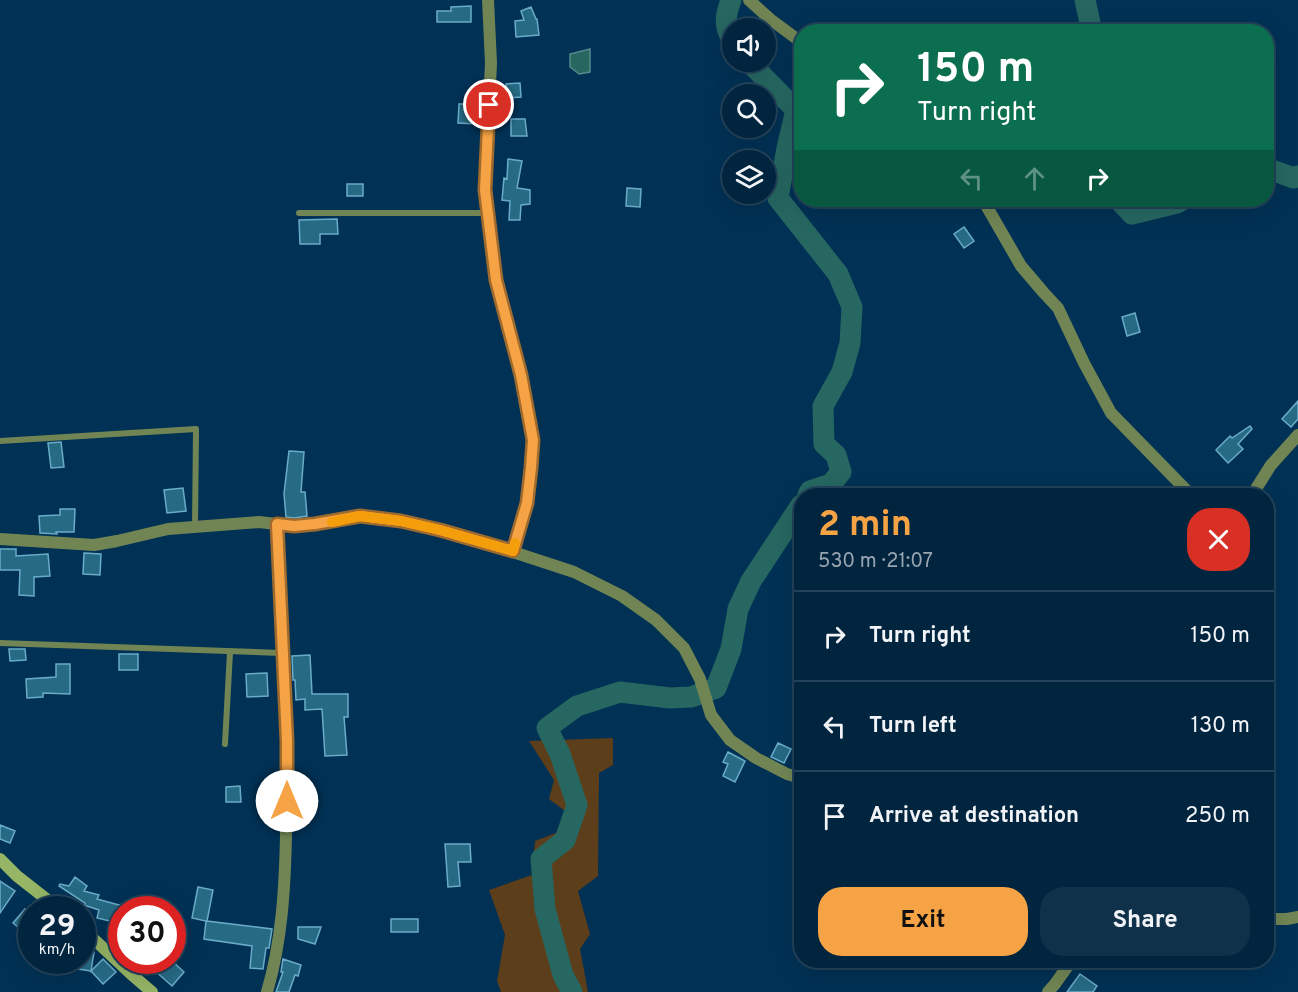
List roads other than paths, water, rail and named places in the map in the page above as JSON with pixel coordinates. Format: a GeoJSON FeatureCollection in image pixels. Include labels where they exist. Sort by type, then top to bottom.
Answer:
{"type":"FeatureCollection","features":[{"type":"Feature","properties":{"kind":"street"},"geometry":{"type":"LineString","coordinates":[[488,0],[491,63],[485,190],[496,280],[521,375],[533,440],[527,503],[513,551]]}},
{"type":"Feature","properties":{"kind":"street"},"geometry":{"type":"LineString","coordinates":[[748,0],[794,37]]}},
{"type":"Feature","properties":{"kind":"street"},"geometry":{"type":"LineString","coordinates":[[986,207],[1021,266],[1058,308],[1111,413],[1184,488]]}},
{"type":"Feature","properties":{"kind":"street"},"geometry":{"type":"LineString","coordinates":[[1256,488],[1271,465],[1298,435]]}},
{"type":"Feature","properties":{"kind":"street"},"geometry":{"type":"LineString","coordinates":[[0,539],[94,545],[168,529],[195,526],[259,522],[294,526],[360,516],[401,521],[513,551],[574,572],[622,596],[656,621],[684,648],[700,679],[711,715],[730,740],[756,758],[794,776]]}},
{"type":"Feature","properties":{"kind":"street"},"geometry":{"type":"LineString","coordinates":[[267,992],[278,940],[285,874],[287,801],[287,741],[277,524]]}},
{"type":"Feature","properties":{"kind":"street"},"geometry":{"type":"LineString","coordinates":[[0,859],[42,896]]}},
{"type":"Feature","properties":{"kind":"street"},"geometry":{"type":"LineString","coordinates":[[1274,919],[1298,917]]}},
{"type":"Feature","properties":{"kind":"street"},"geometry":{"type":"LineString","coordinates":[[96,941],[152,992]]}},
{"type":"Feature","properties":{"kind":"street"},"geometry":{"type":"LineString","coordinates":[[1048,992],[1066,968]]}},
{"type":"Feature","properties":{"kind":"lane"},"geometry":{"type":"LineString","coordinates":[[299,213],[488,213]]}},
{"type":"Feature","properties":{"kind":"lane"},"geometry":{"type":"LineString","coordinates":[[0,441],[196,429],[195,526]]}},
{"type":"Feature","properties":{"kind":"lane"},"geometry":{"type":"LineString","coordinates":[[0,643],[282,653]]}},
{"type":"Feature","properties":{"kind":"lane"},"geometry":{"type":"LineString","coordinates":[[225,744],[230,652]]}},
{"type":"Feature","properties":{"kind":"waterway"},"geometry":{"type":"LineString","coordinates":[[726,18],[731,0]]}},
{"type":"Feature","properties":{"kind":"waterway"},"geometry":{"type":"LineString","coordinates":[[1085,0],[1090,24]]}},
{"type":"Feature","properties":{"kind":"waterway"},"geometry":{"type":"LineString","coordinates":[[759,72],[794,108]]}},
{"type":"Feature","properties":{"kind":"waterway"},"geometry":{"type":"LineString","coordinates":[[794,118],[778,198],[838,274],[852,307],[850,343],[842,372],[823,406],[824,444],[836,455],[841,472],[831,484],[819,488]]}},
{"type":"Feature","properties":{"kind":"waterway"},"geometry":{"type":"LineString","coordinates":[[1274,171],[1294,178],[1298,176]]}},
{"type":"Feature","properties":{"kind":"waterway"},"geometry":{"type":"LineString","coordinates":[[1126,207],[1132,214],[1161,207]]}},
{"type":"Feature","properties":{"kind":"waterway"},"geometry":{"type":"LineString","coordinates":[[572,992],[563,975],[545,909],[541,859],[565,840],[577,805],[560,754],[547,728],[577,706],[620,692],[670,698],[691,697],[716,688],[731,649],[738,609],[751,581],[794,516]]}}]}
